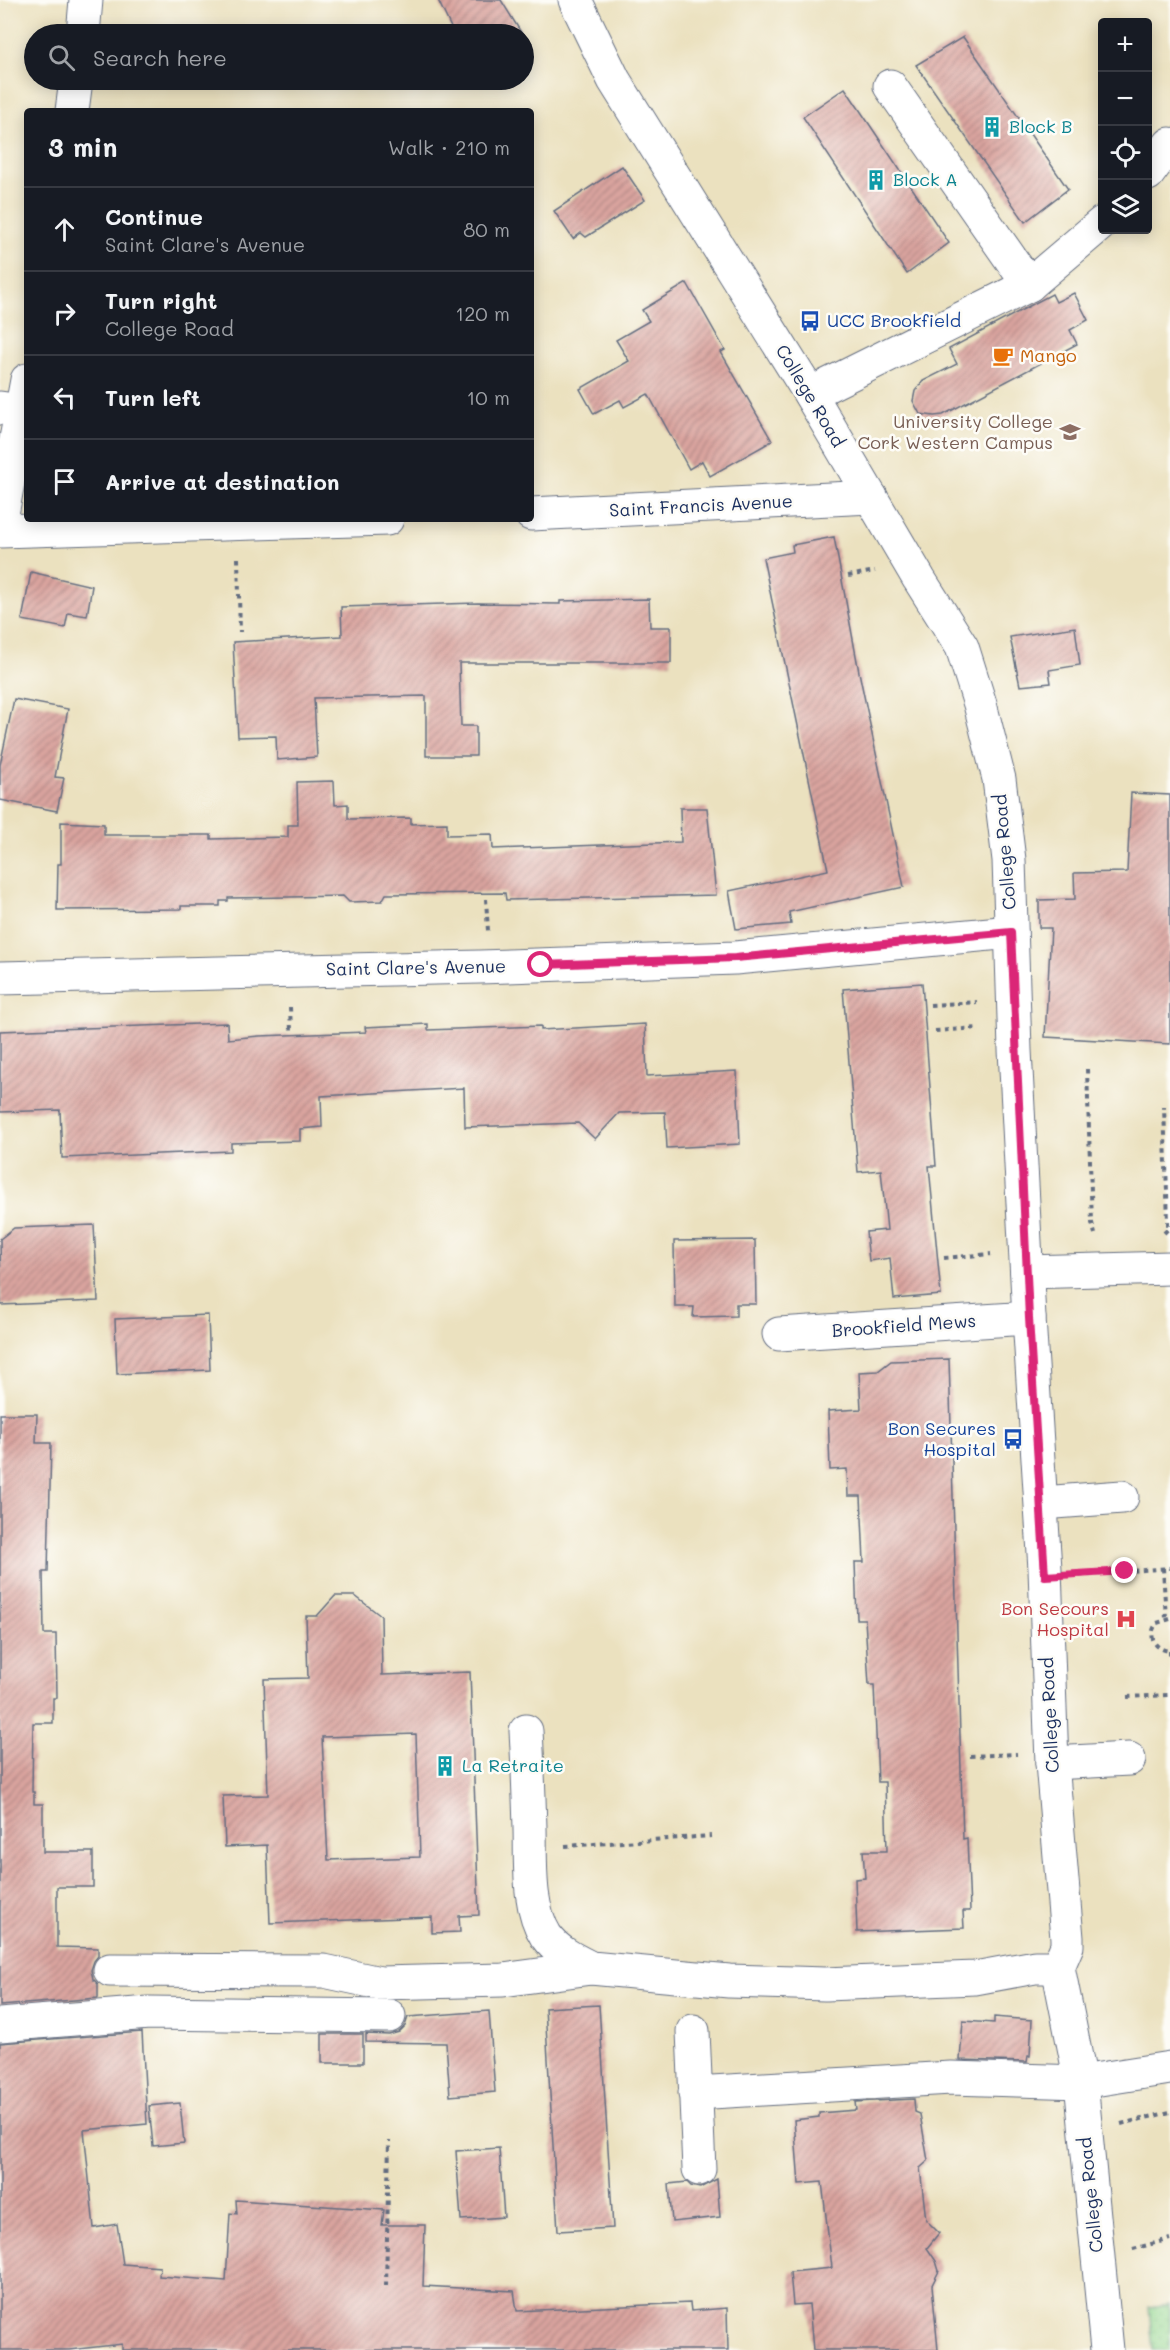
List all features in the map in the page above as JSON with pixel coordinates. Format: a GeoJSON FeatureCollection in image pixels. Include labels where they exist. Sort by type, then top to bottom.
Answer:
{"type":"FeatureCollection","features":[{"type":"Feature","properties":{"kind":"street"},"geometry":{"type":"LineString","coordinates":[[84,24],[86,0]]}},
{"type":"Feature","properties":{"kind":"street","name":"College Road"},"geometry":{"type":"LineString","coordinates":[[574,0],[614,80],[810,394],[962,647],[996,768],[1010,860],[1011,932],[1029,1318],[1042,1503],[1052,1763],[1068,1946],[1058,1967],[1081,2082],[1107,2350]]}},
{"type":"Feature","properties":{"kind":"street"},"geometry":{"type":"LineString","coordinates":[[890,86],[1029,285]]}},
{"type":"Feature","properties":{"kind":"street"},"geometry":{"type":"LineString","coordinates":[[72,108],[75,90]]}},
{"type":"Feature","properties":{"kind":"street"},"geometry":{"type":"LineString","coordinates":[[1152,169],[1170,144]]}},
{"type":"Feature","properties":{"kind":"street"},"geometry":{"type":"LineString","coordinates":[[810,394],[1029,285],[1098,226]]}},
{"type":"Feature","properties":{"kind":"street"},"geometry":{"type":"LineString","coordinates":[[0,525],[16,400]]}},
{"type":"Feature","properties":{"kind":"street","name":"Saint Francis Avenue"},"geometry":{"type":"LineString","coordinates":[[534,514],[871,497]]}},
{"type":"Feature","properties":{"kind":"street"},"geometry":{"type":"LineString","coordinates":[[0,531],[274,522]]}},
{"type":"Feature","properties":{"kind":"street","name":"Saint Clare's Avenue"},"geometry":{"type":"LineString","coordinates":[[0,978],[480,967],[735,958],[1011,932]]}},
{"type":"Feature","properties":{"kind":"street"},"geometry":{"type":"LineString","coordinates":[[1027,1272],[1170,1268]]}},
{"type":"Feature","properties":{"kind":"street","name":"Brookfield Mews"},"geometry":{"type":"LineString","coordinates":[[779,1334],[1029,1318]]}},
{"type":"Feature","properties":{"kind":"street"},"geometry":{"type":"LineString","coordinates":[[1042,1503],[1122,1497]]}},
{"type":"Feature","properties":{"kind":"street"},"geometry":{"type":"LineString","coordinates":[[526,1731],[532,1883],[536,1912],[546,1936],[558,1949],[591,1968]]}},
{"type":"Feature","properties":{"kind":"street"},"geometry":{"type":"LineString","coordinates":[[1052,1763],[1129,1759]]}},
{"type":"Feature","properties":{"kind":"street"},"geometry":{"type":"LineString","coordinates":[[110,1970],[324,1971],[380,1983],[503,1980],[591,1968],[729,1981],[825,1984],[975,1978],[1035,1967],[1058,1967]]}},
{"type":"Feature","properties":{"kind":"street"},"geometry":{"type":"LineString","coordinates":[[0,2025],[149,2013],[389,2016]]}},
{"type":"Feature","properties":{"kind":"street"},"geometry":{"type":"LineString","coordinates":[[693,2031],[699,2169]]}},
{"type":"Feature","properties":{"kind":"street"},"geometry":{"type":"LineString","coordinates":[[695,2093],[951,2078],[1081,2082],[1170,2068]]}},
{"type":"Feature","properties":{"kind":"path"},"geometry":{"type":"LineString","coordinates":[[237,523],[240,632]]}},
{"type":"Feature","properties":{"kind":"path"},"geometry":{"type":"LineString","coordinates":[[848,576],[880,570]]}},
{"type":"Feature","properties":{"kind":"path"},"geometry":{"type":"LineString","coordinates":[[486,899],[488,932]]}},
{"type":"Feature","properties":{"kind":"path"},"geometry":{"type":"LineString","coordinates":[[930,1005],[980,1001]]}},
{"type":"Feature","properties":{"kind":"path"},"geometry":{"type":"LineString","coordinates":[[290,1007],[291,1031]]}},
{"type":"Feature","properties":{"kind":"path"},"geometry":{"type":"LineString","coordinates":[[935,1031],[981,1028]]}},
{"type":"Feature","properties":{"kind":"path"},"geometry":{"type":"LineString","coordinates":[[1087,1069],[1092,1223],[1099,1241]]}},
{"type":"Feature","properties":{"kind":"path"},"geometry":{"type":"LineString","coordinates":[[1164,1107],[1168,1222],[1168,1229],[1164,1233]]}},
{"type":"Feature","properties":{"kind":"path"},"geometry":{"type":"LineString","coordinates":[[944,1258],[993,1254]]}},
{"type":"Feature","properties":{"kind":"path"},"geometry":{"type":"LineString","coordinates":[[1163,1568],[1168,1619],[1157,1623],[1152,1636],[1156,1645],[1170,1651],[1170,1660]]}},
{"type":"Feature","properties":{"kind":"path"},"geometry":{"type":"LineString","coordinates":[[1045,1576],[1170,1568]]}},
{"type":"Feature","properties":{"kind":"path"},"geometry":{"type":"LineString","coordinates":[[1127,1697],[1170,1695]]}},
{"type":"Feature","properties":{"kind":"path"},"geometry":{"type":"LineString","coordinates":[[970,1756],[1021,1754]]}},
{"type":"Feature","properties":{"kind":"path"},"geometry":{"type":"LineString","coordinates":[[558,1847],[711,1836]]}},
{"type":"Feature","properties":{"kind":"path"},"geometry":{"type":"LineString","coordinates":[[1120,2124],[1170,2112]]}},
{"type":"Feature","properties":{"kind":"path"},"geometry":{"type":"LineString","coordinates":[[386,2286],[389,2141]]}},
{"type":"Feature","properties":{"kind":"path"},"geometry":{"type":"LineString","coordinates":[[1124,2251],[1170,2240]]}},
{"type":"Feature","properties":{"kind":"green space"},"geometry":{"type":"Polygon","coordinates":[[[1170,2304],[1170,2350],[1153,2350],[1149,2307],[1170,2304]]]}},
{"type":"Feature","properties":{"kind":"building"},"geometry":{"type":"Polygon","coordinates":[[[438,0],[501,0],[516,24],[449,24],[438,0]]]}},
{"type":"Feature","properties":{"kind":"building","name":"Block B"},"geometry":{"type":"Polygon","coordinates":[[[963,37],[1068,189],[1025,222],[916,65],[963,37]]]}},
{"type":"Feature","properties":{"kind":"building","name":"Block A"},"geometry":{"type":"Polygon","coordinates":[[[845,88],[949,243],[907,274],[803,117],[845,88]]]}},
{"type":"Feature","properties":{"kind":"building"},"geometry":{"type":"Polygon","coordinates":[[[622,166],[645,200],[586,237],[581,233],[573,239],[554,211],[622,166]]]}},
{"type":"Feature","properties":{"kind":"building"},"geometry":{"type":"Polygon","coordinates":[[[687,283],[725,350],[721,352],[772,441],[710,476],[702,461],[689,469],[648,394],[624,407],[620,400],[594,414],[580,389],[629,361],[616,340],[649,321],[642,310],[687,283]]]}},
{"type":"Feature","properties":{"kind":"building","name":"Mango"},"geometry":{"type":"Polygon","coordinates":[[[1074,293],[1088,320],[1070,330],[1077,344],[943,415],[920,414],[913,401],[915,391],[923,381],[957,364],[949,349],[1052,294],[1056,302],[1074,293]]]}},
{"type":"Feature","properties":{"kind":"building"},"geometry":{"type":"Polygon","coordinates":[[[834,537],[859,672],[904,887],[789,912],[791,924],[736,929],[729,891],[828,870],[763,558],[793,552],[792,545],[834,537]]]}},
{"type":"Feature","properties":{"kind":"building"},"geometry":{"type":"Polygon","coordinates":[[[31,572],[92,586],[87,616],[68,613],[65,628],[22,620],[31,572]]]}},
{"type":"Feature","properties":{"kind":"building"},"geometry":{"type":"Polygon","coordinates":[[[649,599],[650,627],[671,627],[671,663],[459,663],[461,726],[476,726],[476,756],[426,756],[426,696],[314,698],[317,757],[277,760],[276,736],[238,737],[233,642],[342,636],[341,607],[478,603],[560,604],[560,601],[649,599]]]}},
{"type":"Feature","properties":{"kind":"building"},"geometry":{"type":"Polygon","coordinates":[[[1075,627],[1080,665],[1049,670],[1051,683],[1020,686],[1010,637],[1075,627]]]}},
{"type":"Feature","properties":{"kind":"building"},"geometry":{"type":"Polygon","coordinates":[[[14,699],[68,709],[55,777],[64,778],[57,811],[0,800],[0,765],[14,699]]]}},
{"type":"Feature","properties":{"kind":"building"},"geometry":{"type":"Polygon","coordinates":[[[334,781],[335,805],[348,804],[348,819],[411,818],[411,824],[447,823],[447,835],[492,834],[493,849],[681,842],[680,808],[707,808],[716,895],[506,900],[505,893],[386,894],[382,901],[349,902],[343,896],[228,898],[228,901],[220,901],[220,906],[181,906],[181,909],[57,910],[58,864],[61,864],[61,822],[104,824],[104,835],[211,835],[211,839],[288,837],[288,825],[298,825],[297,782],[334,781]]]}},
{"type":"Feature","properties":{"kind":"building"},"geometry":{"type":"Polygon","coordinates":[[[1131,793],[1170,795],[1170,1044],[1045,1037],[1051,928],[1039,928],[1039,900],[1075,899],[1074,873],[1127,872],[1131,793]]]}},
{"type":"Feature","properties":{"kind":"building"},"geometry":{"type":"Polygon","coordinates":[[[922,983],[936,1166],[929,1166],[941,1295],[894,1299],[890,1258],[869,1261],[866,1232],[887,1230],[881,1170],[858,1172],[843,989],[922,983]]]}},
{"type":"Feature","properties":{"kind":"building"},"geometry":{"type":"Polygon","coordinates":[[[227,1023],[228,1039],[366,1032],[365,1027],[428,1024],[428,1030],[541,1026],[541,1030],[645,1024],[647,1076],[737,1071],[740,1144],[667,1148],[665,1112],[619,1113],[595,1139],[578,1123],[465,1127],[464,1088],[321,1096],[322,1127],[300,1129],[300,1141],[231,1143],[231,1151],[62,1158],[60,1110],[0,1112],[0,1031],[227,1023]]]}},
{"type":"Feature","properties":{"kind":"building"},"geometry":{"type":"Polygon","coordinates":[[[94,1225],[98,1301],[1,1305],[0,1239],[14,1228],[94,1225]]]}},
{"type":"Feature","properties":{"kind":"building"},"geometry":{"type":"Polygon","coordinates":[[[755,1240],[756,1304],[736,1304],[736,1316],[693,1317],[694,1307],[675,1307],[674,1241],[755,1240]]]}},
{"type":"Feature","properties":{"kind":"building"},"geometry":{"type":"Polygon","coordinates":[[[208,1315],[210,1370],[117,1374],[115,1319],[208,1315]]]}},
{"type":"Feature","properties":{"kind":"building"},"geometry":{"type":"Polygon","coordinates":[[[949,1359],[963,1839],[967,1838],[970,1911],[963,1911],[964,1928],[857,1932],[855,1879],[865,1878],[863,1851],[887,1851],[885,1782],[878,1782],[874,1685],[869,1685],[865,1619],[857,1619],[855,1562],[864,1562],[861,1496],[848,1496],[847,1469],[830,1470],[828,1411],[861,1409],[859,1372],[878,1371],[891,1361],[949,1359]]]}},
{"type":"Feature","properties":{"kind":"building"},"geometry":{"type":"Polygon","coordinates":[[[0,1414],[37,1414],[36,1443],[51,1443],[48,1572],[43,1572],[44,1634],[56,1634],[57,1698],[53,1698],[53,1723],[33,1723],[32,1792],[34,1792],[34,1804],[43,1804],[43,1852],[93,1852],[93,1887],[57,1887],[57,1947],[98,1948],[98,1956],[91,1970],[93,1979],[98,1984],[98,1998],[0,2006],[0,1414]]]}},
{"type":"Feature","properties":{"kind":"building","name":"La Retraite"},"geometry":{"type":"Polygon","coordinates":[[[335,1596],[355,1596],[381,1616],[382,1675],[470,1672],[479,1915],[459,1916],[460,1932],[432,1933],[432,1917],[270,1923],[267,1845],[225,1847],[223,1796],[268,1795],[264,1679],[308,1678],[306,1616],[317,1616],[335,1596]],[[416,1734],[322,1737],[328,1860],[420,1857],[416,1734]]]}},
{"type":"Feature","properties":{"kind":"building"},"geometry":{"type":"Polygon","coordinates":[[[599,2005],[613,2228],[558,2231],[545,2008],[599,2005]]]}},
{"type":"Feature","properties":{"kind":"building"},"geometry":{"type":"Polygon","coordinates":[[[489,2011],[495,2092],[450,2096],[446,2043],[366,2042],[366,2034],[389,2035],[399,2032],[405,2026],[408,2017],[489,2011]]]}},
{"type":"Feature","properties":{"kind":"building"},"geometry":{"type":"Polygon","coordinates":[[[994,2017],[1032,2020],[1030,2056],[1027,2062],[960,2060],[963,2021],[994,2023],[994,2017]]]}},
{"type":"Feature","properties":{"kind":"building"},"geometry":{"type":"Polygon","coordinates":[[[142,2032],[147,2124],[84,2130],[94,2228],[117,2224],[123,2264],[160,2267],[159,2276],[226,2281],[230,2213],[237,2214],[236,2200],[384,2210],[382,2225],[425,2225],[423,2286],[514,2291],[517,2311],[690,2303],[691,2311],[727,2308],[728,2350],[122,2350],[122,2344],[69,2350],[0,2350],[0,2043],[142,2032]]]}},
{"type":"Feature","properties":{"kind":"building"},"geometry":{"type":"Polygon","coordinates":[[[322,2034],[363,2034],[363,2063],[322,2063],[322,2034]]]}},
{"type":"Feature","properties":{"kind":"building"},"geometry":{"type":"Polygon","coordinates":[[[914,2099],[915,2112],[920,2114],[928,2161],[920,2168],[926,2220],[939,2233],[927,2248],[936,2261],[939,2271],[932,2285],[938,2350],[813,2350],[809,2304],[793,2305],[790,2272],[832,2268],[822,2182],[799,2184],[794,2120],[819,2117],[819,2113],[856,2110],[855,2102],[914,2099]]]}},
{"type":"Feature","properties":{"kind":"building"},"geometry":{"type":"Polygon","coordinates":[[[180,2103],[184,2143],[153,2146],[149,2106],[180,2103]]]}},
{"type":"Feature","properties":{"kind":"building"},"geometry":{"type":"Polygon","coordinates":[[[499,2148],[504,2217],[461,2220],[456,2151],[499,2148]]]}},
{"type":"Feature","properties":{"kind":"building"},"geometry":{"type":"Polygon","coordinates":[[[717,2179],[720,2217],[672,2222],[669,2184],[687,2182],[691,2186],[700,2188],[717,2179]]]}},
{"type":"Feature","properties":{"kind":"place","name":"Block B"},"geometry":{"type":"Point","coordinates":[992,127]}},
{"type":"Feature","properties":{"kind":"place","name":"Block A"},"geometry":{"type":"Point","coordinates":[876,180]}},
{"type":"Feature","properties":{"kind":"place","name":"UCC Brookfield"},"geometry":{"type":"Point","coordinates":[810,321]}},
{"type":"Feature","properties":{"kind":"place","name":"Mango"},"geometry":{"type":"Point","coordinates":[1003,356]}},
{"type":"Feature","properties":{"kind":"place","name":"University College Cork Western Campus"},"geometry":{"type":"Point","coordinates":[1070,432]}},
{"type":"Feature","properties":{"kind":"place","name":"Bon Secures Hospital"},"geometry":{"type":"Point","coordinates":[1013,1439]}},
{"type":"Feature","properties":{"kind":"place","name":"Bon Secours Hospital"},"geometry":{"type":"Point","coordinates":[1126,1619]}},
{"type":"Feature","properties":{"kind":"place","name":"La Retraite"},"geometry":{"type":"Point","coordinates":[445,1766]}},
{"type":"Feature","properties":{"kind":"route"},"geometry":{"type":"LineString","coordinates":[[541,965],[735,958],[1011,932],[1029,1318],[1045,1576],[1125,1571]]}}]}
